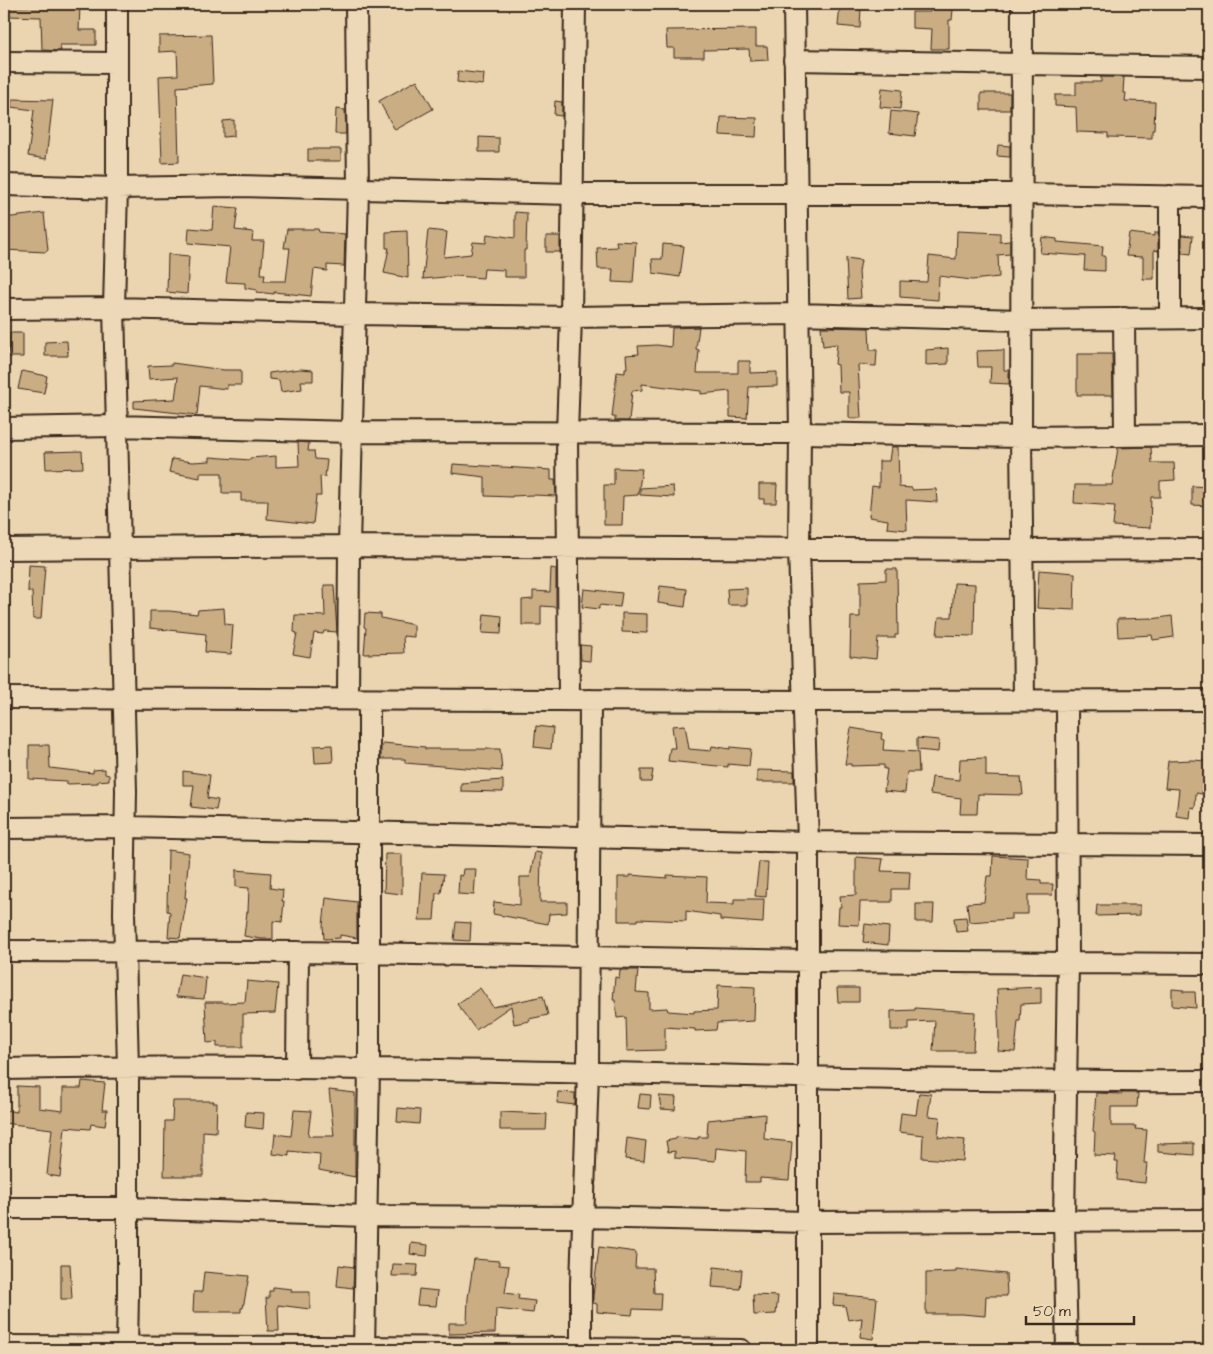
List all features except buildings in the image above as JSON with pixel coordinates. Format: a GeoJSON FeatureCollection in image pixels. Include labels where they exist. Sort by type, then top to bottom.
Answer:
{"type":"FeatureCollection","features":[{"type":"Feature","properties":{"kind":"street"},"geometry":{"type":"LineString","coordinates":[[117,4],[117,188],[114,308],[125,699],[128,1067],[127,1348]]}},
{"type":"Feature","properties":{"kind":"street"},"geometry":{"type":"LineString","coordinates":[[348,699],[349,546],[358,189],[356,4]]}},
{"type":"Feature","properties":{"kind":"street"},"geometry":{"type":"LineString","coordinates":[[569,700],[567,433],[571,317],[575,4]]}},
{"type":"Feature","properties":{"kind":"street"},"geometry":{"type":"LineString","coordinates":[[794,4],[800,433],[799,549],[808,842],[808,1350]]}},
{"type":"Feature","properties":{"kind":"street"},"geometry":{"type":"LineString","coordinates":[[1022,4],[1020,436],[1024,700]]}},
{"type":"Feature","properties":{"kind":"street"},"geometry":{"type":"LineString","coordinates":[[794,60],[1209,67]]}},
{"type":"Feature","properties":{"kind":"street"},"geometry":{"type":"LineString","coordinates":[[4,62],[116,62]]}},
{"type":"Feature","properties":{"kind":"street"},"geometry":{"type":"LineString","coordinates":[[4,185],[117,188],[236,186],[572,194],[1021,194],[1209,197]]}},
{"type":"Feature","properties":{"kind":"street"},"geometry":{"type":"LineString","coordinates":[[1170,196],[1170,318]]}},
{"type":"Feature","properties":{"kind":"street"},"geometry":{"type":"LineString","coordinates":[[4,310],[114,308],[571,317],[797,314],[1021,320],[1209,318]]}},
{"type":"Feature","properties":{"kind":"street"},"geometry":{"type":"LineString","coordinates":[[1124,318],[1124,436]]}},
{"type":"Feature","properties":{"kind":"street"},"geometry":{"type":"LineString","coordinates":[[4,428],[116,426],[352,432],[800,433],[1020,436],[1209,435]]}},
{"type":"Feature","properties":{"kind":"street"},"geometry":{"type":"LineString","coordinates":[[4,549],[349,546],[1022,550],[1209,549]]}},
{"type":"Feature","properties":{"kind":"street"},"geometry":{"type":"LineString","coordinates":[[4,698],[803,701],[1209,700]]}},
{"type":"Feature","properties":{"kind":"street"},"geometry":{"type":"LineString","coordinates":[[364,1349],[369,1068],[369,700]]}},
{"type":"Feature","properties":{"kind":"street"},"geometry":{"type":"LineString","coordinates":[[580,1349],[582,1218],[588,1072],[590,700]]}},
{"type":"Feature","properties":{"kind":"street"},"geometry":{"type":"LineString","coordinates":[[1067,701],[1068,962],[1064,1221],[1067,1350]]}},
{"type":"Feature","properties":{"kind":"street"},"geometry":{"type":"LineString","coordinates":[[4,828],[126,827],[808,842],[1209,845]]}},
{"type":"Feature","properties":{"kind":"street"},"geometry":{"type":"LineString","coordinates":[[4,951],[298,952],[808,961],[1209,964]]}},
{"type":"Feature","properties":{"kind":"street"},"geometry":{"type":"LineString","coordinates":[[297,1069],[298,952]]}},
{"type":"Feature","properties":{"kind":"street"},"geometry":{"type":"LineString","coordinates":[[4,1069],[128,1067],[369,1068],[1066,1081],[1209,1081]]}},
{"type":"Feature","properties":{"kind":"street"},"geometry":{"type":"LineString","coordinates":[[4,1208],[128,1208],[366,1216],[808,1222],[1209,1220]]}},
{"type":"Feature","properties":{"kind":"street"},"geometry":{"type":"LineString","coordinates":[[4,1346],[741,1350]]}}]}
